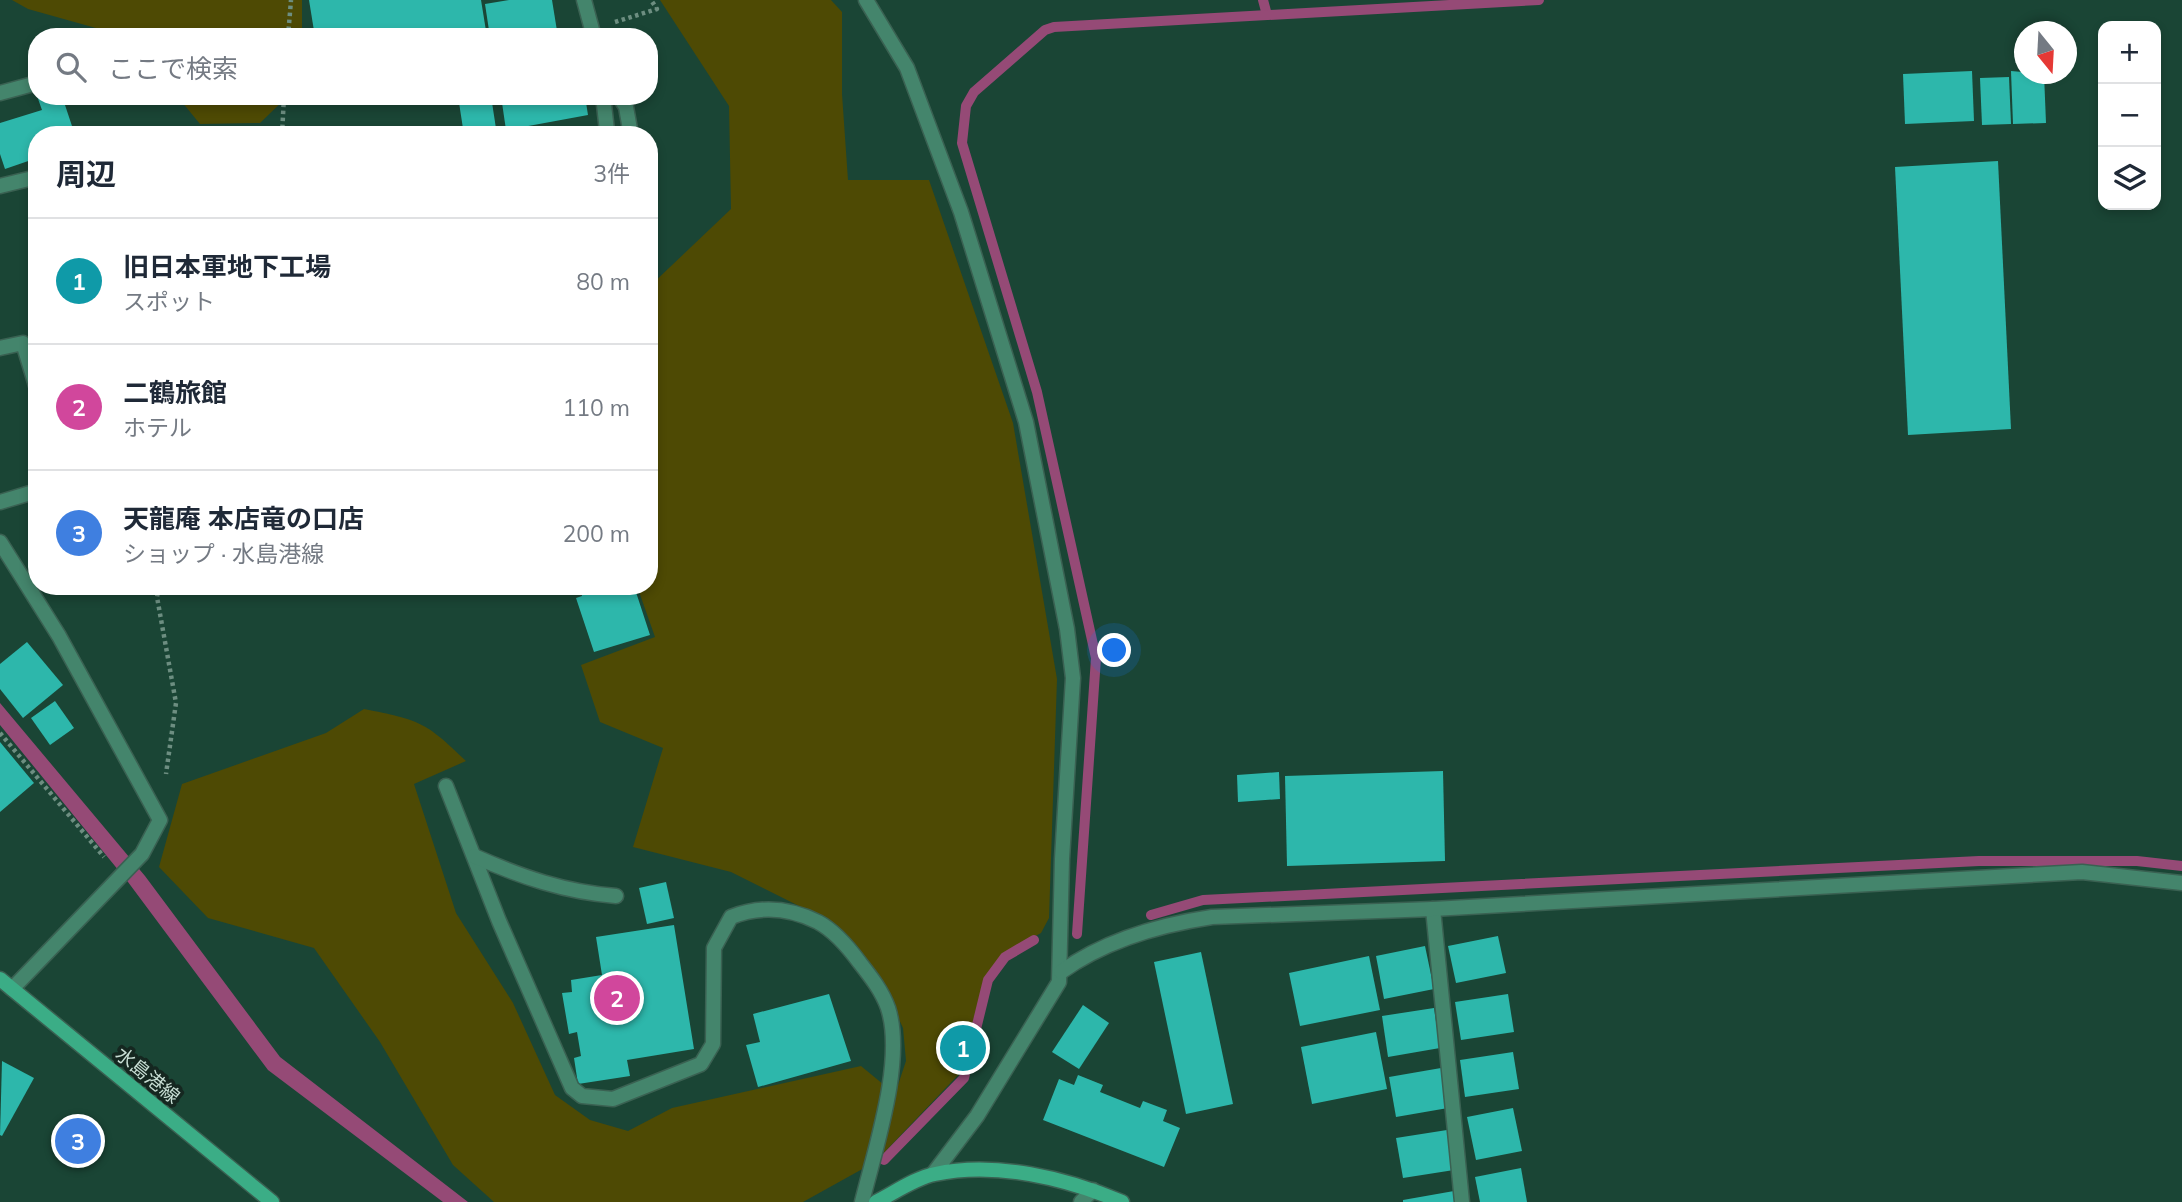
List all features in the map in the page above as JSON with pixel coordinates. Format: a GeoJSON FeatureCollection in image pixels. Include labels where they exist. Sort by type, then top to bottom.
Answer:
{"type":"FeatureCollection","features":[{"type":"Feature","properties":{"kind":"main road","name":"水島港線"},"geometry":{"type":"LineString","coordinates":[[0,979],[272,1202]]}},
{"type":"Feature","properties":{"kind":"main road"},"geometry":{"type":"LineString","coordinates":[[876,1202],[933,1174],[982,1169],[1093,1190],[1122,1202]]}},
{"type":"Feature","properties":{"kind":"street"},"geometry":{"type":"LineString","coordinates":[[584,0],[592,28]]}},
{"type":"Feature","properties":{"kind":"street"},"geometry":{"type":"LineString","coordinates":[[866,0],[907,68],[961,212],[1026,422],[1067,629],[1073,678],[1062,859],[1059,982],[977,1116],[933,1174]]}},
{"type":"Feature","properties":{"kind":"street"},"geometry":{"type":"LineString","coordinates":[[0,93],[28,85]]}},
{"type":"Feature","properties":{"kind":"street"},"geometry":{"type":"LineString","coordinates":[[604,105],[606,126]]}},
{"type":"Feature","properties":{"kind":"street"},"geometry":{"type":"LineString","coordinates":[[625,105],[629,126]]}},
{"type":"Feature","properties":{"kind":"street"},"geometry":{"type":"LineString","coordinates":[[0,186],[28,179]]}},
{"type":"Feature","properties":{"kind":"street"},"geometry":{"type":"LineString","coordinates":[[0,348],[23,343],[28,359]]}},
{"type":"Feature","properties":{"kind":"street"},"geometry":{"type":"LineString","coordinates":[[0,502],[28,494]]}},
{"type":"Feature","properties":{"kind":"street"},"geometry":{"type":"LineString","coordinates":[[0,542],[28,587]]}},
{"type":"Feature","properties":{"kind":"street"},"geometry":{"type":"LineString","coordinates":[[12,989],[142,854],[160,820],[59,636],[33,595]]}},
{"type":"Feature","properties":{"kind":"street"},"geometry":{"type":"LineString","coordinates":[[446,786],[572,1088],[582,1096],[613,1099],[701,1063],[711,1051],[714,948],[732,917],[761,909],[780,909],[805,916],[827,927],[874,981],[888,1009],[892,1032],[890,1084],[862,1202]]}},
{"type":"Feature","properties":{"kind":"street"},"geometry":{"type":"LineString","coordinates":[[474,856],[532,880],[577,893],[617,896]]}},
{"type":"Feature","properties":{"kind":"street"},"geometry":{"type":"LineString","coordinates":[[1061,972],[1082,957],[1118,941],[1182,922],[1212,917],[1434,916],[2082,872],[2182,883]]}},
{"type":"Feature","properties":{"kind":"street"},"geometry":{"type":"LineString","coordinates":[[1434,916],[1462,1202]]}},
{"type":"Feature","properties":{"kind":"street"},"geometry":{"type":"LineString","coordinates":[[1081,1202],[1093,1190]]}},
{"type":"Feature","properties":{"kind":"path"},"geometry":{"type":"LineString","coordinates":[[288,28],[290,0]]}},
{"type":"Feature","properties":{"kind":"path"},"geometry":{"type":"LineString","coordinates":[[606,28],[657,9],[651,0]]}},
{"type":"Feature","properties":{"kind":"path"},"geometry":{"type":"LineString","coordinates":[[282,126],[284,105]]}},
{"type":"Feature","properties":{"kind":"path"},"geometry":{"type":"LineString","coordinates":[[157,595],[176,703],[160,820]]}},
{"type":"Feature","properties":{"kind":"path"},"geometry":{"type":"LineString","coordinates":[[0,733],[120,877]]}},
{"type":"Feature","properties":{"kind":"shaded area"},"geometry":{"type":"Polygon","coordinates":[[[12,0],[302,0],[302,28],[96,28],[28,9],[12,0]]]}},
{"type":"Feature","properties":{"kind":"shaded area"},"geometry":{"type":"Polygon","coordinates":[[[660,0],[831,0],[842,12],[842,94],[848,180],[929,180],[1013,423],[1057,679],[1049,918],[1041,933],[1002,955],[984,978],[960,1073],[875,1162],[803,1202],[494,1202],[453,1165],[380,1042],[314,948],[208,918],[159,867],[182,784],[326,733],[364,709],[410,720],[430,730],[466,761],[414,784],[456,913],[513,1003],[555,1095],[590,1120],[628,1131],[672,1108],[861,1066],[895,1094],[906,1061],[903,1028],[878,974],[831,922],[731,872],[633,847],[663,748],[600,722],[581,665],[655,637],[640,595],[658,595],[658,278],[731,209],[729,106],[660,0]]]}},
{"type":"Feature","properties":{"kind":"shaded area"},"geometry":{"type":"Polygon","coordinates":[[[184,105],[279,105],[260,123],[200,124],[184,105]]]}},
{"type":"Feature","properties":{"kind":"shaded area"},"geometry":{"type":"Polygon","coordinates":[[[0,703],[145,876],[280,1057],[468,1202],[443,1202],[268,1070],[128,882],[0,725],[0,703]]]}},
{"type":"Feature","properties":{"kind":"building"},"geometry":{"type":"Polygon","coordinates":[[[309,0],[481,0],[486,28],[314,28],[309,0]]]}},
{"type":"Feature","properties":{"kind":"building"},"geometry":{"type":"Polygon","coordinates":[[[509,0],[552,0],[557,28],[489,28],[485,4],[509,0]]]}},
{"type":"Feature","properties":{"kind":"building"},"geometry":{"type":"Polygon","coordinates":[[[1972,71],[1974,121],[1905,124],[1903,74],[1972,71]]]}},
{"type":"Feature","properties":{"kind":"building"},"geometry":{"type":"Polygon","coordinates":[[[2011,71],[2014,71],[2014,84],[2044,84],[2046,123],[2013,124],[2011,71]]]}},
{"type":"Feature","properties":{"kind":"building"},"geometry":{"type":"Polygon","coordinates":[[[2009,77],[2011,124],[1982,125],[1980,78],[2009,77]]]}},
{"type":"Feature","properties":{"kind":"building"},"geometry":{"type":"Polygon","coordinates":[[[40,105],[65,105],[72,126],[28,126],[28,161],[5,169],[0,154],[0,123],[42,110],[40,105]]]}},
{"type":"Feature","properties":{"kind":"building"},"geometry":{"type":"Polygon","coordinates":[[[459,105],[492,105],[496,126],[463,126],[459,105]]]}},
{"type":"Feature","properties":{"kind":"building"},"geometry":{"type":"Polygon","coordinates":[[[502,105],[586,105],[588,115],[528,126],[505,126],[502,105]]]}},
{"type":"Feature","properties":{"kind":"building"},"geometry":{"type":"Polygon","coordinates":[[[1998,161],[2011,429],[1908,435],[1895,167],[1998,161]]]}},
{"type":"Feature","properties":{"kind":"building"},"geometry":{"type":"Polygon","coordinates":[[[637,595],[650,635],[594,652],[576,598],[637,595]]]}},
{"type":"Feature","properties":{"kind":"building"},"geometry":{"type":"Polygon","coordinates":[[[27,642],[63,685],[23,718],[0,689],[0,664],[27,642]]]}},
{"type":"Feature","properties":{"kind":"building"},"geometry":{"type":"Polygon","coordinates":[[[55,701],[74,728],[50,745],[31,718],[55,701]]]}},
{"type":"Feature","properties":{"kind":"building"},"geometry":{"type":"Polygon","coordinates":[[[0,742],[34,783],[0,812],[0,742]]]}},
{"type":"Feature","properties":{"kind":"building"},"geometry":{"type":"Polygon","coordinates":[[[1443,771],[1445,861],[1287,866],[1285,776],[1443,771]]]}},
{"type":"Feature","properties":{"kind":"building"},"geometry":{"type":"Polygon","coordinates":[[[1279,772],[1280,799],[1238,802],[1237,775],[1279,772]]]}},
{"type":"Feature","properties":{"kind":"building"},"geometry":{"type":"Polygon","coordinates":[[[666,882],[674,918],[647,924],[639,888],[666,882]]]}},
{"type":"Feature","properties":{"kind":"building"},"geometry":{"type":"Polygon","coordinates":[[[674,925],[694,1049],[627,1060],[630,1076],[578,1084],[574,1058],[581,1056],[577,1032],[569,1034],[562,993],[572,992],[571,980],[602,975],[596,937],[674,925]]]}},
{"type":"Feature","properties":{"kind":"building"},"geometry":{"type":"Polygon","coordinates":[[[1498,936],[1506,973],[1456,983],[1448,946],[1498,936]]]}},
{"type":"Feature","properties":{"kind":"building"},"geometry":{"type":"Polygon","coordinates":[[[1425,946],[1434,989],[1384,999],[1376,956],[1425,946]]]}},
{"type":"Feature","properties":{"kind":"building"},"geometry":{"type":"Polygon","coordinates":[[[1201,952],[1233,1104],[1186,1114],[1154,962],[1201,952]]]}},
{"type":"Feature","properties":{"kind":"building"},"geometry":{"type":"Polygon","coordinates":[[[1369,956],[1380,1010],[1300,1026],[1289,973],[1369,956]]]}},
{"type":"Feature","properties":{"kind":"building"},"geometry":{"type":"Polygon","coordinates":[[[829,994],[851,1061],[758,1087],[746,1045],[760,1042],[753,1014],[829,994]]]}},
{"type":"Feature","properties":{"kind":"building"},"geometry":{"type":"Polygon","coordinates":[[[1508,994],[1514,1032],[1461,1040],[1455,1002],[1508,994]]]}},
{"type":"Feature","properties":{"kind":"building"},"geometry":{"type":"Polygon","coordinates":[[[1083,1005],[1109,1023],[1079,1069],[1052,1052],[1083,1005]]]}},
{"type":"Feature","properties":{"kind":"building"},"geometry":{"type":"Polygon","coordinates":[[[1434,1008],[1440,1048],[1388,1057],[1382,1016],[1434,1008]]]}},
{"type":"Feature","properties":{"kind":"building"},"geometry":{"type":"Polygon","coordinates":[[[1376,1032],[1387,1089],[1312,1104],[1301,1047],[1376,1032]]]}},
{"type":"Feature","properties":{"kind":"building"},"geometry":{"type":"Polygon","coordinates":[[[1513,1052],[1519,1089],[1465,1097],[1460,1060],[1513,1052]]]}},
{"type":"Feature","properties":{"kind":"building"},"geometry":{"type":"Polygon","coordinates":[[[2,1061],[34,1078],[2,1136],[0,1135],[2,1061]]]}},
{"type":"Feature","properties":{"kind":"building"},"geometry":{"type":"Polygon","coordinates":[[[1441,1068],[1448,1108],[1396,1117],[1389,1077],[1441,1068]]]}},
{"type":"Feature","properties":{"kind":"building"},"geometry":{"type":"Polygon","coordinates":[[[1078,1075],[1103,1085],[1100,1092],[1140,1108],[1143,1101],[1167,1110],[1163,1121],[1180,1128],[1164,1167],[1043,1120],[1059,1079],[1074,1085],[1078,1075]]]}},
{"type":"Feature","properties":{"kind":"building"},"geometry":{"type":"Polygon","coordinates":[[[1513,1108],[1522,1151],[1476,1160],[1467,1117],[1513,1108]]]}},
{"type":"Feature","properties":{"kind":"building"},"geometry":{"type":"Polygon","coordinates":[[[1447,1130],[1454,1170],[1403,1178],[1396,1138],[1447,1130]]]}},
{"type":"Feature","properties":{"kind":"building"},"geometry":{"type":"Polygon","coordinates":[[[1521,1168],[1527,1202],[1480,1202],[1475,1177],[1521,1168]]]}},
{"type":"Feature","properties":{"kind":"building"},"geometry":{"type":"Polygon","coordinates":[[[1454,1191],[1456,1202],[1403,1202],[1403,1200],[1454,1191]]]}},
{"type":"Feature","properties":{"kind":"waterway"},"geometry":{"type":"LineString","coordinates":[[1263,0],[1267,15]]}},
{"type":"Feature","properties":{"kind":"waterway"},"geometry":{"type":"LineString","coordinates":[[1077,934],[1096,658],[1037,392],[962,143],[966,106],[974,92],[1045,30],[1054,27],[1539,0]]}},
{"type":"Feature","properties":{"kind":"waterway"},"geometry":{"type":"LineString","coordinates":[[1151,915],[1203,900],[1979,861],[2137,861],[2182,866]]}},
{"type":"Feature","properties":{"kind":"waterway"},"geometry":{"type":"LineString","coordinates":[[884,1160],[964,1078],[988,980],[1005,957],[1034,940]]}},
{"type":"Feature","properties":{"kind":"place","name":"二鶴旅館"},"geometry":{"type":"Point","coordinates":[617,998]}},
{"type":"Feature","properties":{"kind":"place","name":"旧日本軍地下工場"},"geometry":{"type":"Point","coordinates":[963,1048]}},
{"type":"Feature","properties":{"kind":"place","name":"天龍庵 本店竜の口店"},"geometry":{"type":"Point","coordinates":[78,1141]}}]}
